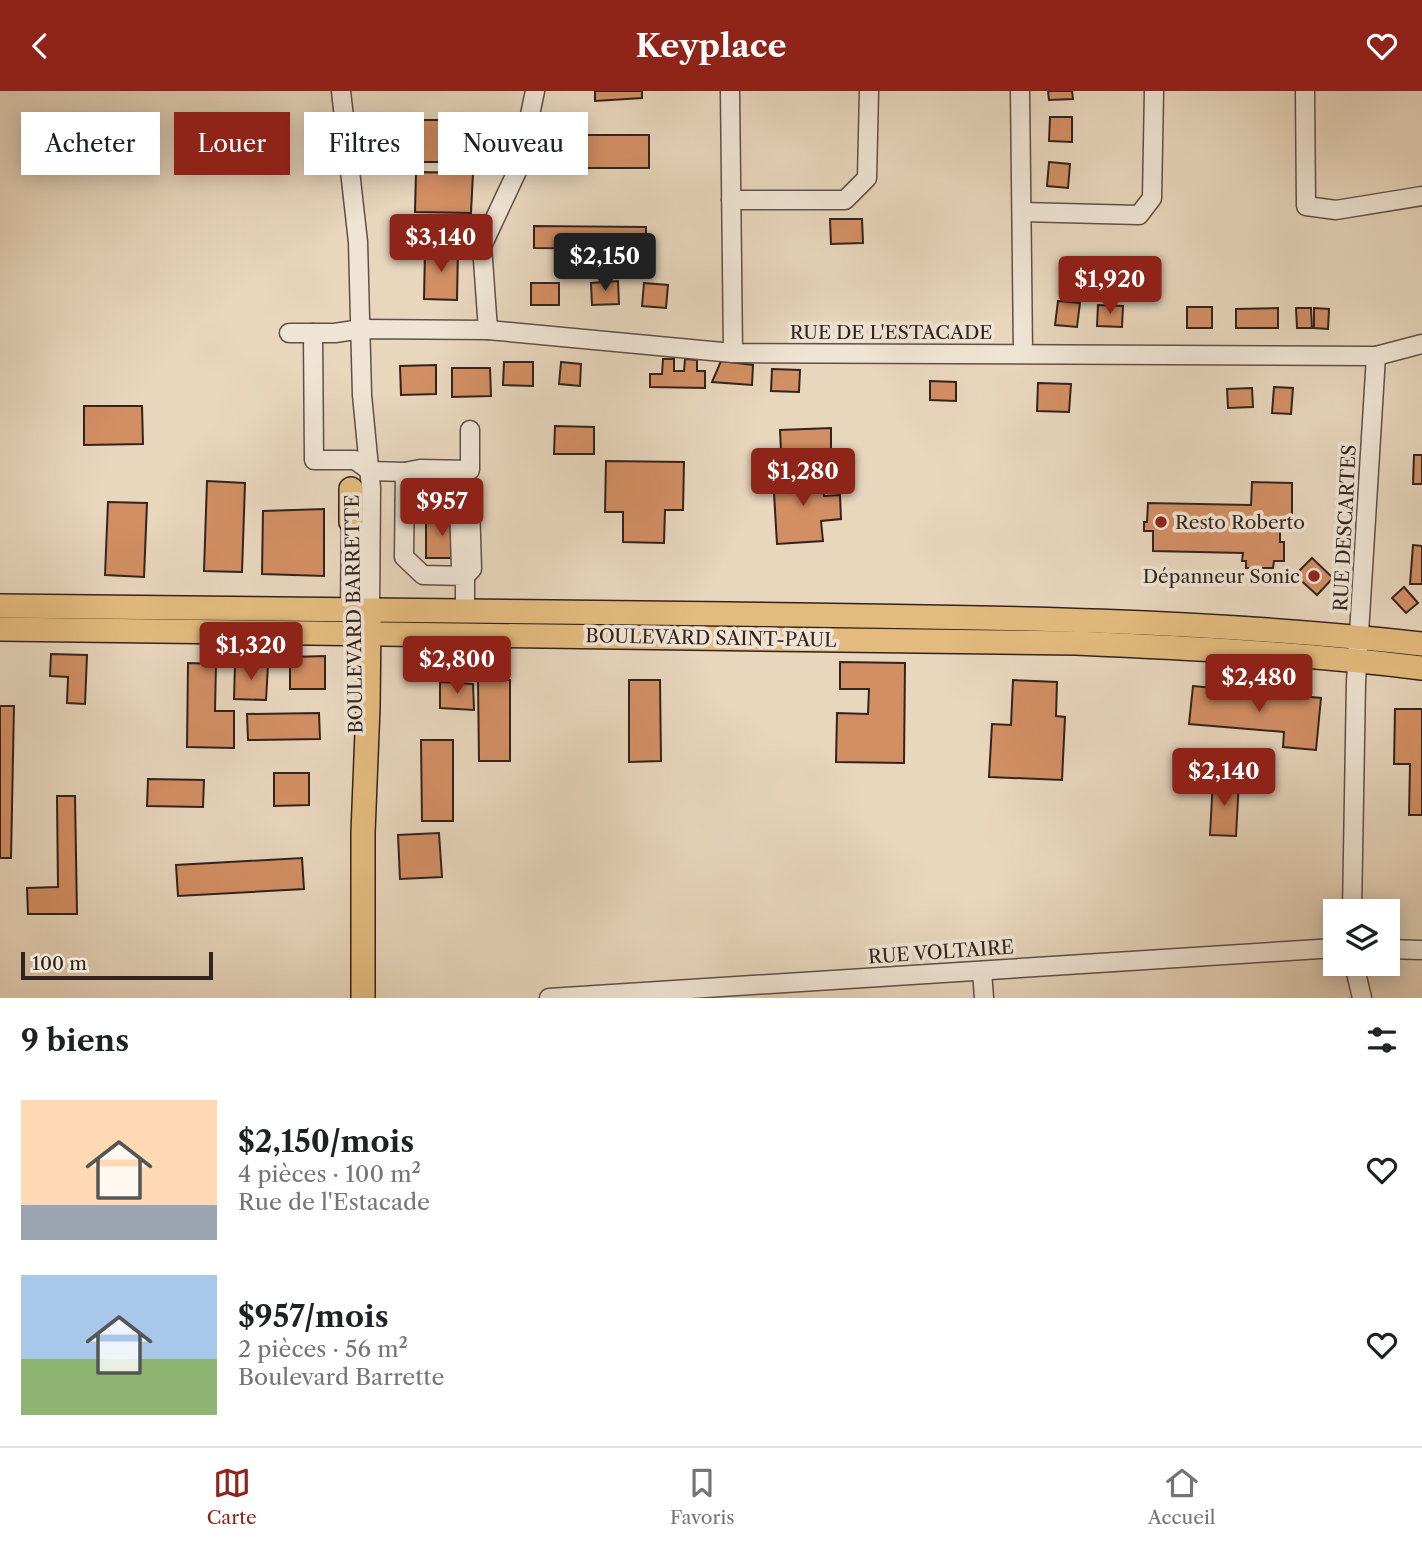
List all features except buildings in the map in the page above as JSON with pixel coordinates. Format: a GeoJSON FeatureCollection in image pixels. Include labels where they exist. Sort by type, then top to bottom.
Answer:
{"type":"FeatureCollection","features":[{"type":"Feature","properties":{"kind":"main road","name":"BOULEVARD BARRETTE"},"geometry":{"type":"LineString","coordinates":[[351,489],[351,522]]}},
{"type":"Feature","properties":{"kind":"main road","name":"BOULEVARD SAINT-PAUL"},"geometry":{"type":"LineString","coordinates":[[0,606],[1064,619],[1215,626],[1422,644]]}},
{"type":"Feature","properties":{"kind":"main road","name":"BOULEVARD BARRETTE"},"geometry":{"type":"LineString","coordinates":[[360,610],[354,688],[363,833],[363,998]]}},
{"type":"Feature","properties":{"kind":"main road","name":"BOULEVARD SAINT-PAUL"},"geometry":{"type":"LineString","coordinates":[[0,629],[1076,643],[1223,650],[1422,667]]}},
{"type":"Feature","properties":{"kind":"street","name":"BOULEVARD BARRETTE"},"geometry":{"type":"LineString","coordinates":[[341,91],[358,242],[362,395],[371,488],[360,610]]}},
{"type":"Feature","properties":{"kind":"street"},"geometry":{"type":"LineString","coordinates":[[488,330],[482,246],[519,167],[535,91]]}},
{"type":"Feature","properties":{"kind":"street"},"geometry":{"type":"LineString","coordinates":[[730,91],[733,353]]}},
{"type":"Feature","properties":{"kind":"street"},"geometry":{"type":"LineString","coordinates":[[732,200],[845,200],[867,178],[869,91]]}},
{"type":"Feature","properties":{"kind":"street"},"geometry":{"type":"LineString","coordinates":[[1020,91],[1023,353]]}},
{"type":"Feature","properties":{"kind":"street"},"geometry":{"type":"LineString","coordinates":[[1022,212],[1139,215],[1152,198],[1154,91]]}},
{"type":"Feature","properties":{"kind":"street"},"geometry":{"type":"LineString","coordinates":[[1306,91],[1306,206],[1336,210],[1422,196]]}},
{"type":"Feature","properties":{"kind":"street","name":"RUE DE L'ESTACADE"},"geometry":{"type":"LineString","coordinates":[[289,333],[335,333],[361,329],[488,330],[733,353],[1376,356],[1422,344]]}},
{"type":"Feature","properties":{"kind":"street"},"geometry":{"type":"LineString","coordinates":[[313,333],[314,460],[355,460],[370,471],[470,470],[470,430]]}},
{"type":"Feature","properties":{"kind":"street","name":"RUE DESCARTES"},"geometry":{"type":"LineString","coordinates":[[1352,899],[1357,661],[1376,356]]}},
{"type":"Feature","properties":{"kind":"street","name":"BOULEVARD BARRETTE"},"geometry":{"type":"LineString","coordinates":[[351,489],[362,395]]}},
{"type":"Feature","properties":{"kind":"street"},"geometry":{"type":"LineString","coordinates":[[405,472],[404,557],[423,575],[465,576]]}},
{"type":"Feature","properties":{"kind":"street"},"geometry":{"type":"LineString","coordinates":[[405,501],[471,503],[472,569],[465,576],[465,611]]}},
{"type":"Feature","properties":{"kind":"street","name":"BOULEVARD BARRETTE"},"geometry":{"type":"LineString","coordinates":[[351,522],[360,610]]}},
{"type":"Feature","properties":{"kind":"street"},"geometry":{"type":"LineString","coordinates":[[1400,949],[1420,950]]}},
{"type":"Feature","properties":{"kind":"street","name":"RUE VOLTAIRE"},"geometry":{"type":"LineString","coordinates":[[549,998],[1323,950]]}},
{"type":"Feature","properties":{"kind":"street"},"geometry":{"type":"LineString","coordinates":[[982,971],[984,998]]}},
{"type":"Feature","properties":{"kind":"street"},"geometry":{"type":"LineString","coordinates":[[1357,976],[1362,998]]}},
{"type":"Feature","properties":{"kind":"place","name":"Resto Roberto"},"geometry":{"type":"Point","coordinates":[1161,522]}},
{"type":"Feature","properties":{"kind":"place","name":"Dépanneur Sonic"},"geometry":{"type":"Point","coordinates":[1314,576]}}]}
